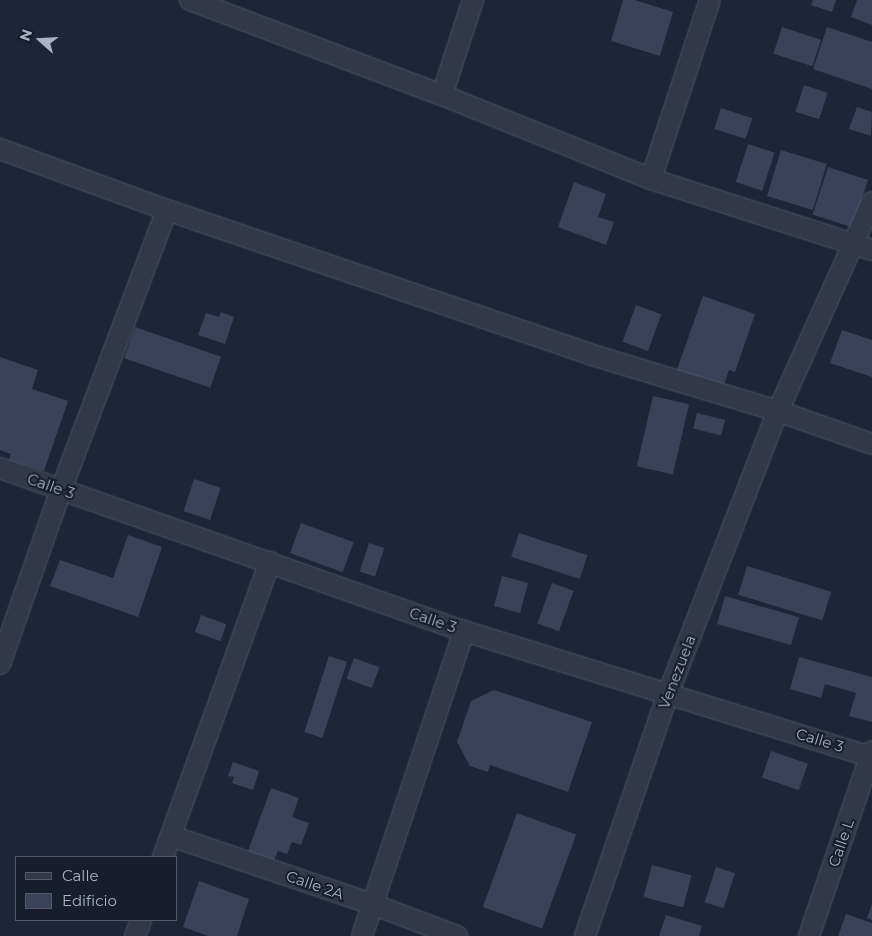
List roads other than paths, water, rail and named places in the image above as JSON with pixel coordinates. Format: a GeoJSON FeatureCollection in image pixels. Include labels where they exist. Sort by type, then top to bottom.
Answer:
{"type":"FeatureCollection","features":[{"type":"Feature","properties":{"kind":"street"},"geometry":{"type":"LineString","coordinates":[[190,0],[442,95],[651,179],[863,247]]}},
{"type":"Feature","properties":{"kind":"street"},"geometry":{"type":"LineString","coordinates":[[442,95],[473,0]]}},
{"type":"Feature","properties":{"kind":"street"},"geometry":{"type":"LineString","coordinates":[[651,179],[710,0]]}},
{"type":"Feature","properties":{"kind":"street"},"geometry":{"type":"LineString","coordinates":[[0,149],[167,210],[589,354],[778,411],[872,444]]}},
{"type":"Feature","properties":{"kind":"street","name":"Venezuela"},"geometry":{"type":"LineString","coordinates":[[585,936],[668,694],[778,411],[863,247],[872,202]]}},
{"type":"Feature","properties":{"kind":"street"},"geometry":{"type":"LineString","coordinates":[[0,664],[61,490],[167,210]]}},
{"type":"Feature","properties":{"kind":"street","name":"Calle 3"},"geometry":{"type":"LineString","coordinates":[[0,468],[464,631],[871,754]]}},
{"type":"Feature","properties":{"kind":"street"},"geometry":{"type":"LineString","coordinates":[[163,856],[270,562]]}},
{"type":"Feature","properties":{"kind":"street"},"geometry":{"type":"LineString","coordinates":[[362,936],[464,631]]}},
{"type":"Feature","properties":{"kind":"street","name":"Calle L"},"geometry":{"type":"LineString","coordinates":[[809,936],[871,754]]}},
{"type":"Feature","properties":{"kind":"street","name":"Calle 2A"},"geometry":{"type":"LineString","coordinates":[[171,836],[372,904],[458,936]]}},
{"type":"Feature","properties":{"kind":"street"},"geometry":{"type":"LineString","coordinates":[[135,936],[141,921]]}}]}
